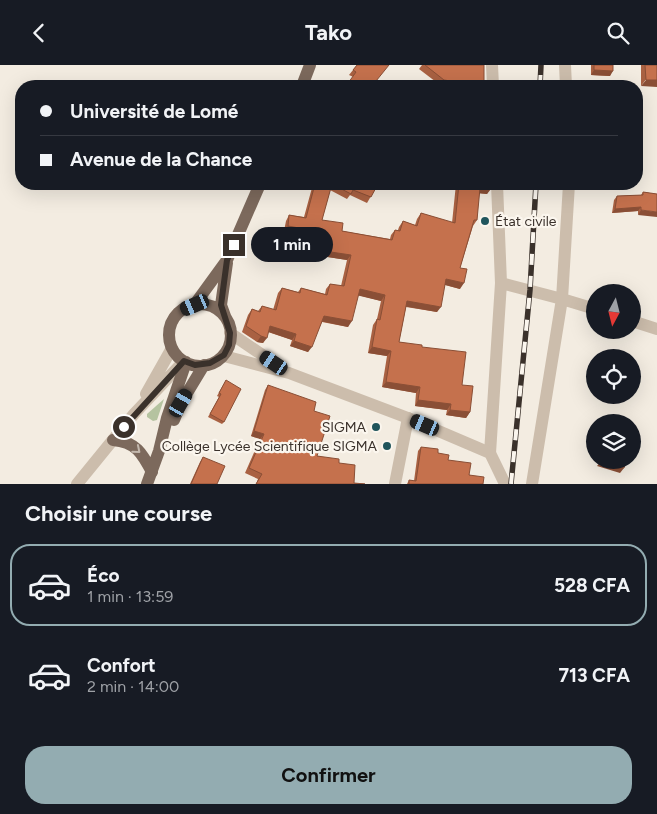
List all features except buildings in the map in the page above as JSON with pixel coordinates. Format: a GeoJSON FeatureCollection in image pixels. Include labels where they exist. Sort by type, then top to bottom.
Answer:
{"type":"FeatureCollection","features":[{"type":"Feature","properties":{"kind":"main road"},"geometry":{"type":"LineString","coordinates":[[304,80],[310,65]]}},
{"type":"Feature","properties":{"kind":"main road"},"geometry":{"type":"LineString","coordinates":[[195,305],[227,260],[257,190]]}},
{"type":"Feature","properties":{"kind":"main road"},"geometry":{"type":"LineString","coordinates":[[226,319],[216,309],[202,304],[181,310],[172,321],[169,335],[172,348],[185,362],[195,365],[204,365],[217,361],[224,355],[229,345],[230,333],[226,319],[221,305],[227,260]]}},
{"type":"Feature","properties":{"kind":"main road"},"geometry":{"type":"LineString","coordinates":[[159,451],[167,418],[185,362]]}},
{"type":"Feature","properties":{"kind":"main road"},"geometry":{"type":"LineString","coordinates":[[149,478],[181,403],[204,365]]}},
{"type":"Feature","properties":{"kind":"main road"},"geometry":{"type":"LineString","coordinates":[[113,441],[122,441],[135,446],[143,454],[149,478]]}},
{"type":"Feature","properties":{"kind":"street"},"geometry":{"type":"LineString","coordinates":[[492,65],[493,80]]}},
{"type":"Feature","properties":{"kind":"street"},"geometry":{"type":"LineString","coordinates":[[565,65],[566,80]]}},
{"type":"Feature","properties":{"kind":"street"},"geometry":{"type":"LineString","coordinates":[[497,190],[501,283],[490,453],[505,484]]}},
{"type":"Feature","properties":{"kind":"street"},"geometry":{"type":"LineString","coordinates":[[532,484],[562,299],[569,190]]}},
{"type":"Feature","properties":{"kind":"street"},"geometry":{"type":"LineString","coordinates":[[501,283],[586,306]]}},
{"type":"Feature","properties":{"kind":"street"},"geometry":{"type":"LineString","coordinates":[[641,324],[657,329]]}},
{"type":"Feature","properties":{"kind":"street"},"geometry":{"type":"LineString","coordinates":[[230,333],[289,373]]}},
{"type":"Feature","properties":{"kind":"street"},"geometry":{"type":"LineString","coordinates":[[134,414],[172,348]]}},
{"type":"Feature","properties":{"kind":"street"},"geometry":{"type":"LineString","coordinates":[[224,355],[289,373],[408,418],[490,453]]}},
{"type":"Feature","properties":{"kind":"street"},"geometry":{"type":"LineString","coordinates":[[77,484],[134,414],[185,362]]}},
{"type":"Feature","properties":{"kind":"street"},"geometry":{"type":"LineString","coordinates":[[395,484],[408,418]]}},
{"type":"Feature","properties":{"kind":"green space"},"geometry":{"type":"Polygon","coordinates":[[[164,399],[157,420],[153,421],[147,417],[147,414],[164,399]]]}},
{"type":"Feature","properties":{"kind":"railway"},"geometry":{"type":"LineString","coordinates":[[540,80],[541,65]]}},
{"type":"Feature","properties":{"kind":"railway"},"geometry":{"type":"LineString","coordinates":[[511,484],[530,290],[536,190]]}},
{"type":"Feature","properties":{"kind":"place","name":"État civile"},"geometry":{"type":"Point","coordinates":[485,221]}},
{"type":"Feature","properties":{"kind":"place","name":"SIGMA"},"geometry":{"type":"Point","coordinates":[376,427]}},
{"type":"Feature","properties":{"kind":"place","name":"Collège Lycée Scientifique SIGMA"},"geometry":{"type":"Point","coordinates":[387,446]}},
{"type":"Feature","properties":{"kind":"route"},"geometry":{"type":"LineString","coordinates":[[124,427],[184,361],[195,365],[204,365],[217,361],[224,355],[229,345],[230,333],[221,305],[227,260],[234,245]]}}]}
